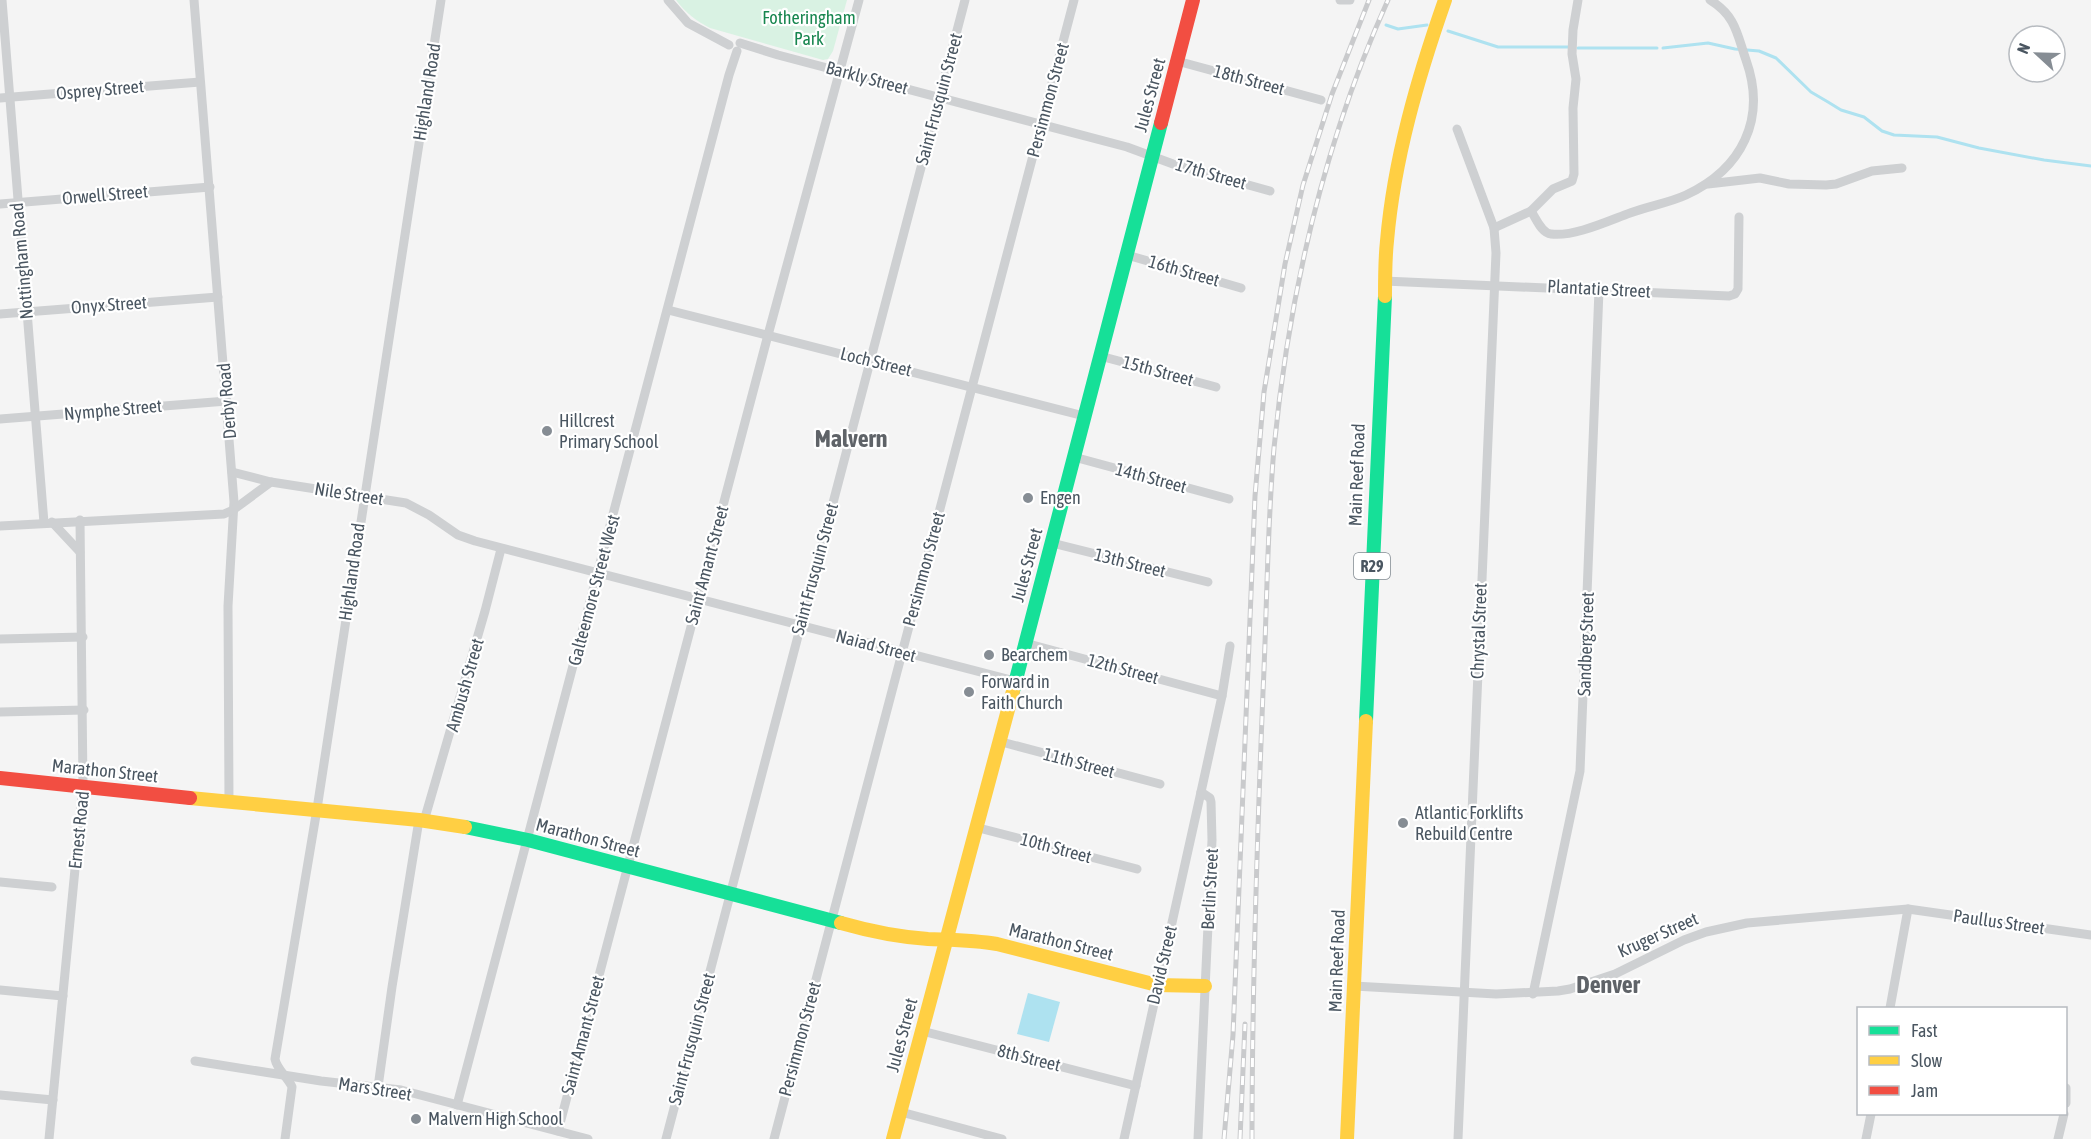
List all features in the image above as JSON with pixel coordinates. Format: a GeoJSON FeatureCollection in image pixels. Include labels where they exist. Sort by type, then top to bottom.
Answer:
{"type":"FeatureCollection","features":[{"type":"Feature","properties":{"kind":"main road","name":"Jules Street"},"geometry":{"type":"LineString","coordinates":[[893,1139],[1052,543],[1193,0]]}},
{"type":"Feature","properties":{"kind":"main road","name":"Main Reef Road"},"geometry":{"type":"LineString","coordinates":[[1347,1139],[1384,281],[1391,202],[1401,150],[1445,0]]}},
{"type":"Feature","properties":{"kind":"main road","name":"Marathon Street"},"geometry":{"type":"LineString","coordinates":[[0,778],[229,803],[422,820],[528,840],[883,933],[945,941],[970,940],[997,944],[1157,985]]}},
{"type":"Feature","properties":{"kind":"main road"},"geometry":{"type":"LineString","coordinates":[[1157,985],[1205,986]]}},
{"type":"Feature","properties":{"kind":"street","name":"Nottingham Road"},"geometry":{"type":"LineString","coordinates":[[2,0],[5,98],[18,202],[35,417],[48,522]]}},
{"type":"Feature","properties":{"kind":"street","name":"Derby Road"},"geometry":{"type":"LineString","coordinates":[[194,0],[232,472],[233,510],[228,606],[229,803]]}},
{"type":"Feature","properties":{"kind":"street","name":"Highland Road"},"geometry":{"type":"LineString","coordinates":[[285,1139],[292,1092],[291,1084],[275,1059],[317,809],[441,0]]}},
{"type":"Feature","properties":{"kind":"street","name":"Barkly Street"},"geometry":{"type":"LineString","coordinates":[[668,0],[688,23],[735,46],[755,49],[1041,124],[1153,156]]}},
{"type":"Feature","properties":{"kind":"street","name":"Saint Amant Street"},"geometry":{"type":"LineString","coordinates":[[558,1131],[859,0]]}},
{"type":"Feature","properties":{"kind":"street","name":"Saint Frusquin Street"},"geometry":{"type":"LineString","coordinates":[[666,1139],[965,0]]}},
{"type":"Feature","properties":{"kind":"street","name":"Persimmon Street"},"geometry":{"type":"LineString","coordinates":[[774,1139],[1074,0]]}},
{"type":"Feature","properties":{"kind":"street"},"geometry":{"type":"LineString","coordinates":[[1340,0],[1350,0]]}},
{"type":"Feature","properties":{"kind":"street"},"geometry":{"type":"LineString","coordinates":[[1494,228],[1531,211],[1548,192],[1560,185],[1570,183],[1574,177],[1573,108],[1576,79],[1572,54],[1578,0]]}},
{"type":"Feature","properties":{"kind":"street"},"geometry":{"type":"LineString","coordinates":[[1531,211],[1545,232],[1558,234],[1597,225],[1684,196],[1718,175],[1740,151],[1750,128],[1754,110],[1750,70],[1740,35],[1730,19],[1710,0]]}},
{"type":"Feature","properties":{"kind":"street","name":"Galteemore Street West"},"geometry":{"type":"LineString","coordinates":[[457,1105],[668,310],[735,46]]}},
{"type":"Feature","properties":{"kind":"street","name":"18th Street"},"geometry":{"type":"LineString","coordinates":[[1178,61],[1322,100]]}},
{"type":"Feature","properties":{"kind":"street","name":"Osprey Street"},"geometry":{"type":"LineString","coordinates":[[5,98],[200,82]]}},
{"type":"Feature","properties":{"kind":"street","name":"Chrystal Street"},"geometry":{"type":"LineString","coordinates":[[1457,129],[1494,228],[1495,284],[1458,1139]]}},
{"type":"Feature","properties":{"kind":"street","name":"17th Street"},"geometry":{"type":"LineString","coordinates":[[1153,156],[1173,164],[1270,191]]}},
{"type":"Feature","properties":{"kind":"street"},"geometry":{"type":"LineString","coordinates":[[1706,184],[1760,178],[1790,184],[1826,185],[1836,184],[1872,171],[1902,168]]}},
{"type":"Feature","properties":{"kind":"street","name":"Orwell Street"},"geometry":{"type":"LineString","coordinates":[[0,204],[210,187]]}},
{"type":"Feature","properties":{"kind":"street","name":"Plantatie Street"},"geometry":{"type":"LineString","coordinates":[[1384,281],[1495,284],[1730,296],[1738,289],[1739,217]]}},
{"type":"Feature","properties":{"kind":"street","name":"16th Street"},"geometry":{"type":"LineString","coordinates":[[1127,255],[1241,288]]}},
{"type":"Feature","properties":{"kind":"street","name":"Sandberg Street"},"geometry":{"type":"LineString","coordinates":[[1533,994],[1580,771],[1599,290]]}},
{"type":"Feature","properties":{"kind":"street","name":"Onyx Street"},"geometry":{"type":"LineString","coordinates":[[0,314],[218,297]]}},
{"type":"Feature","properties":{"kind":"street","name":"Loch Street"},"geometry":{"type":"LineString","coordinates":[[668,310],[1084,416]]}},
{"type":"Feature","properties":{"kind":"street","name":"15th Street"},"geometry":{"type":"LineString","coordinates":[[1100,356],[1216,387]]}},
{"type":"Feature","properties":{"kind":"street","name":"Nymphe Street"},"geometry":{"type":"LineString","coordinates":[[0,420],[226,401]]}},
{"type":"Feature","properties":{"kind":"street","name":"14th Street"},"geometry":{"type":"LineString","coordinates":[[1074,457],[1229,499]]}},
{"type":"Feature","properties":{"kind":"street","name":"Nile Street"},"geometry":{"type":"LineString","coordinates":[[232,472],[271,482],[412,505],[458,535]]}},
{"type":"Feature","properties":{"kind":"street"},"geometry":{"type":"LineString","coordinates":[[0,526],[224,514],[271,482]]}},
{"type":"Feature","properties":{"kind":"street","name":"Ernest Road"},"geometry":{"type":"LineString","coordinates":[[49,1139],[84,786],[80,520]]}},
{"type":"Feature","properties":{"kind":"street"},"geometry":{"type":"LineString","coordinates":[[48,522],[80,552]]}},
{"type":"Feature","properties":{"kind":"street","name":"Naiad Street"},"geometry":{"type":"LineString","coordinates":[[458,535],[501,549],[1015,681]]}},
{"type":"Feature","properties":{"kind":"street","name":"13th Street"},"geometry":{"type":"LineString","coordinates":[[1052,543],[1208,582]]}},
{"type":"Feature","properties":{"kind":"street","name":"Ambush Street"},"geometry":{"type":"LineString","coordinates":[[378,1087],[392,987],[422,820],[486,611],[501,549]]}},
{"type":"Feature","properties":{"kind":"street"},"geometry":{"type":"LineString","coordinates":[[0,639],[83,637]]}},
{"type":"Feature","properties":{"kind":"street","name":"12th Street"},"geometry":{"type":"LineString","coordinates":[[1025,643],[1222,696]]}},
{"type":"Feature","properties":{"kind":"street"},"geometry":{"type":"LineString","coordinates":[[1201,792],[1222,696],[1230,646]]}},
{"type":"Feature","properties":{"kind":"street"},"geometry":{"type":"LineString","coordinates":[[0,712],[84,710]]}},
{"type":"Feature","properties":{"kind":"street","name":"11th Street"},"geometry":{"type":"LineString","coordinates":[[998,741],[1160,784]]}},
{"type":"Feature","properties":{"kind":"street","name":"David Street"},"geometry":{"type":"LineString","coordinates":[[1124,1139],[1201,792]]}},
{"type":"Feature","properties":{"kind":"street","name":"Berlin Street"},"geometry":{"type":"LineString","coordinates":[[1198,1139],[1212,819],[1210,798],[1201,792]]}},
{"type":"Feature","properties":{"kind":"street","name":"10th Street"},"geometry":{"type":"LineString","coordinates":[[975,827],[1137,869]]}},
{"type":"Feature","properties":{"kind":"street"},"geometry":{"type":"LineString","coordinates":[[0,882],[52,887]]}},
{"type":"Feature","properties":{"kind":"street"},"geometry":{"type":"LineString","coordinates":[[1890,1007],[1908,909]]}},
{"type":"Feature","properties":{"kind":"street","name":"Kruger Street"},"geometry":{"type":"LineString","coordinates":[[1354,986],[1464,993],[1533,994],[1570,989],[1615,974],[1684,940],[1722,927],[1908,909]]}},
{"type":"Feature","properties":{"kind":"street","name":"Paullus Street"},"geometry":{"type":"LineString","coordinates":[[1908,909],[2091,935]]}},
{"type":"Feature","properties":{"kind":"street"},"geometry":{"type":"LineString","coordinates":[[0,990],[63,996]]}},
{"type":"Feature","properties":{"kind":"street","name":"8th Street"},"geometry":{"type":"LineString","coordinates":[[922,1031],[1136,1086]]}},
{"type":"Feature","properties":{"kind":"street","name":"Mars Street"},"geometry":{"type":"LineString","coordinates":[[195,1061],[401,1090],[588,1139]]}},
{"type":"Feature","properties":{"kind":"street"},"geometry":{"type":"LineString","coordinates":[[0,1095],[53,1100]]}},
{"type":"Feature","properties":{"kind":"street"},"geometry":{"type":"LineString","coordinates":[[901,1112],[1002,1139]]}},
{"type":"Feature","properties":{"kind":"street"},"geometry":{"type":"LineString","coordinates":[[1866,1139],[1871,1115]]}},
{"type":"Feature","properties":{"kind":"street"},"geometry":{"type":"LineString","coordinates":[[2058,1139],[2064,1115]]}},
{"type":"Feature","properties":{"kind":"green space","name":"Fotheringham Park"},"geometry":{"type":"Polygon","coordinates":[[[676,0],[847,0],[833,51],[828,59],[823,60],[710,28],[691,16],[676,0]]]}},
{"type":"Feature","properties":{"kind":"water"},"geometry":{"type":"Polygon","coordinates":[[[1028,993],[1060,1002],[1049,1042],[1017,1034],[1028,993]]]}},
{"type":"Feature","properties":{"kind":"waterway"},"geometry":{"type":"LineString","coordinates":[[1386,25],[1398,29],[1427,25]]}},
{"type":"Feature","properties":{"kind":"waterway"},"geometry":{"type":"LineString","coordinates":[[1448,31],[1498,47],[1570,47]]}},
{"type":"Feature","properties":{"kind":"waterway"},"geometry":{"type":"LineString","coordinates":[[1663,48],[1708,43],[1759,51],[1776,58],[1811,92],[1841,110],[1864,117],[1882,131],[1894,135],[1937,137],[1979,148],[2091,166]]}},
{"type":"Feature","properties":{"kind":"waterway"},"geometry":{"type":"LineString","coordinates":[[1578,48],[1657,48]]}},
{"type":"Feature","properties":{"kind":"railway"},"geometry":{"type":"LineString","coordinates":[[1224,1139],[1233,1035],[1255,496],[1264,392],[1285,264],[1303,185],[1332,94],[1369,0]]}},
{"type":"Feature","properties":{"kind":"railway"},"geometry":{"type":"LineString","coordinates":[[1252,1139],[1255,916],[1268,539],[1274,448],[1289,333],[1313,220],[1345,108],[1388,0]]}},
{"type":"Feature","properties":{"kind":"railway"},"geometry":{"type":"LineString","coordinates":[[1240,1139],[1245,1024]]}},
{"type":"Feature","properties":{"kind":"traffic: fast"},"geometry":{"type":"LineString","coordinates":[[1013,691],[1161,123]]}},
{"type":"Feature","properties":{"kind":"traffic: fast"},"geometry":{"type":"LineString","coordinates":[[1366,721],[1385,296]]}},
{"type":"Feature","properties":{"kind":"traffic: fast"},"geometry":{"type":"LineString","coordinates":[[465,827],[528,840],[841,923]]}},
{"type":"Feature","properties":{"kind":"traffic: slow"},"geometry":{"type":"LineString","coordinates":[[1385,296],[1390,210],[1401,149],[1417,88],[1445,0]]}},
{"type":"Feature","properties":{"kind":"traffic: slow"},"geometry":{"type":"LineString","coordinates":[[893,1139],[1013,691]]}},
{"type":"Feature","properties":{"kind":"traffic: slow"},"geometry":{"type":"LineString","coordinates":[[1347,1139],[1366,721]]}},
{"type":"Feature","properties":{"kind":"traffic: slow"},"geometry":{"type":"LineString","coordinates":[[190,798],[419,820],[465,827]]}},
{"type":"Feature","properties":{"kind":"traffic: slow"},"geometry":{"type":"LineString","coordinates":[[841,923],[906,937],[997,944],[1157,985],[1205,986]]}},
{"type":"Feature","properties":{"kind":"traffic: jam"},"geometry":{"type":"LineString","coordinates":[[1161,123],[1193,0]]}},
{"type":"Feature","properties":{"kind":"traffic: jam"},"geometry":{"type":"LineString","coordinates":[[0,778],[190,798]]}},
{"type":"Feature","properties":{"kind":"place","name":"Hillcrest Primary School"},"geometry":{"type":"Point","coordinates":[547,431]}},
{"type":"Feature","properties":{"kind":"place","name":"Engen"},"geometry":{"type":"Point","coordinates":[1028,498]}},
{"type":"Feature","properties":{"kind":"place","name":"Bearchem"},"geometry":{"type":"Point","coordinates":[989,655]}},
{"type":"Feature","properties":{"kind":"place","name":"Forward in Faith Church"},"geometry":{"type":"Point","coordinates":[969,692]}},
{"type":"Feature","properties":{"kind":"place","name":"Atlantic Forklifts Rebuild Centre"},"geometry":{"type":"Point","coordinates":[1403,823]}},
{"type":"Feature","properties":{"kind":"place","name":"Malvern High School"},"geometry":{"type":"Point","coordinates":[416,1119]}},
{"type":"Feature","properties":{"kind":"district","name":"Malvern"},"geometry":{"type":"Point","coordinates":[851,439]}},
{"type":"Feature","properties":{"kind":"district","name":"Denver"},"geometry":{"type":"Point","coordinates":[1608,985]}}]}
